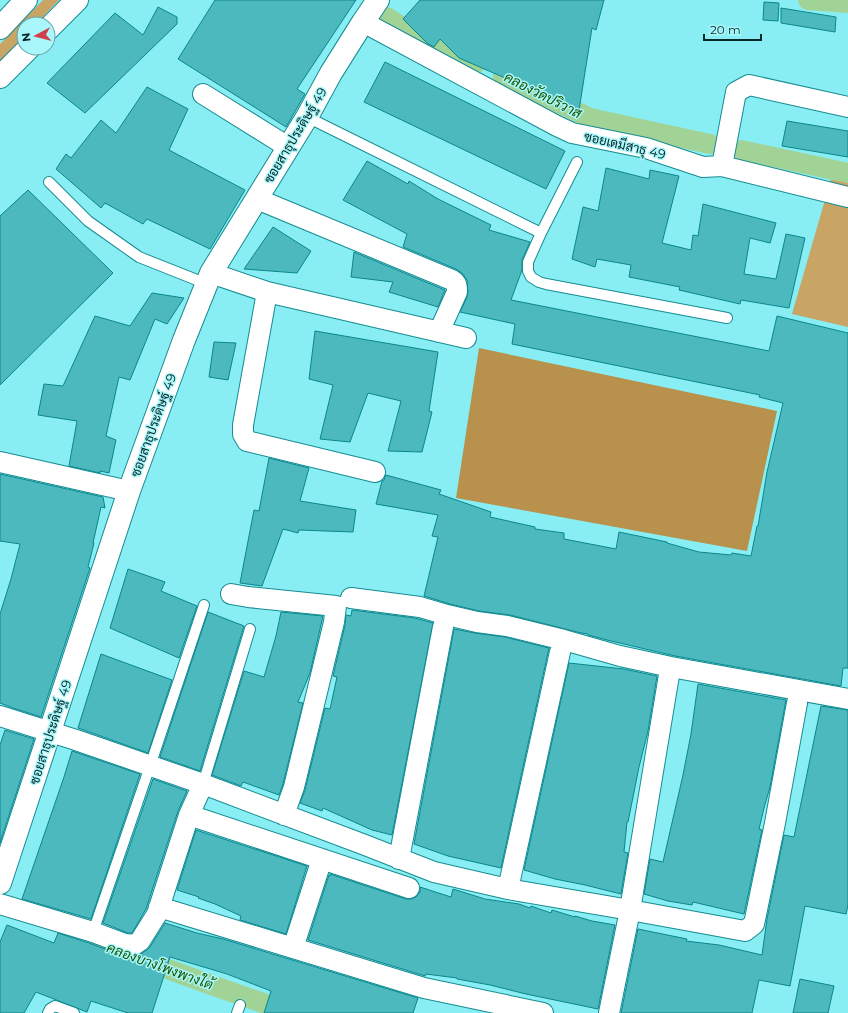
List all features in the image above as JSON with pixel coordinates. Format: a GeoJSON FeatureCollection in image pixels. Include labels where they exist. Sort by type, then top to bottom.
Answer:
{"type":"FeatureCollection","features":[{"type":"Feature","properties":{"kind":"street"},"geometry":{"type":"LineString","coordinates":[[0,28],[26,0]]}},
{"type":"Feature","properties":{"kind":"street"},"geometry":{"type":"LineString","coordinates":[[56,21],[77,0]]}},
{"type":"Feature","properties":{"kind":"street","name":"ซอยสาธุประดิษฐ์ 49"},"geometry":{"type":"LineString","coordinates":[[0,883],[129,491],[184,340],[209,278],[307,117],[331,73],[378,0]]}},
{"type":"Feature","properties":{"kind":"street","name":"ซอยเดมีสาธุ 49"},"geometry":{"type":"LineString","coordinates":[[363,22],[572,133],[646,148],[703,167],[722,166],[848,197]]}},
{"type":"Feature","properties":{"kind":"street"},"geometry":{"type":"LineString","coordinates":[[0,77],[21,56]]}},
{"type":"Feature","properties":{"kind":"street"},"geometry":{"type":"LineString","coordinates":[[722,166],[736,92],[749,85],[848,107]]}},
{"type":"Feature","properties":{"kind":"street"},"geometry":{"type":"LineString","coordinates":[[203,94],[288,147]]}},
{"type":"Feature","properties":{"kind":"street"},"geometry":{"type":"LineString","coordinates":[[257,199],[456,282],[457,292],[439,332]]}},
{"type":"Feature","properties":{"kind":"street"},"geometry":{"type":"LineString","coordinates":[[209,278],[466,338]]}},
{"type":"Feature","properties":{"kind":"street"},"geometry":{"type":"LineString","coordinates":[[267,292],[243,425],[243,434],[247,441],[375,472]]}},
{"type":"Feature","properties":{"kind":"street"},"geometry":{"type":"LineString","coordinates":[[0,462],[129,491]]}},
{"type":"Feature","properties":{"kind":"street"},"geometry":{"type":"LineString","coordinates":[[231,594],[248,598],[336,606],[334,622],[294,787],[284,815]]}},
{"type":"Feature","properties":{"kind":"street"},"geometry":{"type":"LineString","coordinates":[[351,598],[420,607],[477,622],[507,626],[557,638],[620,656],[671,667],[848,698]]}},
{"type":"Feature","properties":{"kind":"street"},"geometry":{"type":"LineString","coordinates":[[399,859],[443,627]]}},
{"type":"Feature","properties":{"kind":"street"},"geometry":{"type":"LineString","coordinates":[[508,889],[560,652]]}},
{"type":"Feature","properties":{"kind":"street"},"geometry":{"type":"LineString","coordinates":[[609,1013],[630,910],[669,675]]}},
{"type":"Feature","properties":{"kind":"street"},"geometry":{"type":"LineString","coordinates":[[0,716],[76,740],[203,784],[434,872],[508,889],[745,931],[754,924],[775,823],[797,703]]}},
{"type":"Feature","properties":{"kind":"street"},"geometry":{"type":"LineString","coordinates":[[0,904],[93,932],[125,944],[134,945],[140,941],[160,908],[189,816],[203,784]]}},
{"type":"Feature","properties":{"kind":"street"},"geometry":{"type":"LineString","coordinates":[[189,816],[409,888]]}},
{"type":"Feature","properties":{"kind":"street"},"geometry":{"type":"LineString","coordinates":[[293,948],[322,859]]}},
{"type":"Feature","properties":{"kind":"street"},"geometry":{"type":"LineString","coordinates":[[160,908],[424,988],[543,1013]]}},
{"type":"Feature","properties":{"kind":"lane"},"geometry":{"type":"LineString","coordinates":[[307,117],[541,233]]}},
{"type":"Feature","properties":{"kind":"lane"},"geometry":{"type":"LineString","coordinates":[[577,162],[541,233],[527,265],[531,277],[539,282],[727,318]]}},
{"type":"Feature","properties":{"kind":"lane"},"geometry":{"type":"LineString","coordinates":[[49,182],[88,221],[139,257],[209,278]]}},
{"type":"Feature","properties":{"kind":"lane"},"geometry":{"type":"LineString","coordinates":[[93,932],[204,605]]}},
{"type":"Feature","properties":{"kind":"lane"},"geometry":{"type":"LineString","coordinates":[[203,784],[250,629]]}},
{"type":"Feature","properties":{"kind":"lane"},"geometry":{"type":"LineString","coordinates":[[48,1013],[50,1009],[55,1006],[74,1013]]}},
{"type":"Feature","properties":{"kind":"shaded area"},"geometry":{"type":"Polygon","coordinates":[[[43,0],[59,0],[44,16],[27,16],[43,0]]]}},
{"type":"Feature","properties":{"kind":"shaded area"},"geometry":{"type":"Polygon","coordinates":[[[16,28],[16,45],[0,62],[0,44],[16,28]]]}},
{"type":"Feature","properties":{"kind":"shaded area"},"geometry":{"type":"Polygon","coordinates":[[[831,179],[848,182],[848,327],[792,314],[831,179]]]}},
{"type":"Feature","properties":{"kind":"shaded area"},"geometry":{"type":"Polygon","coordinates":[[[479,348],[777,411],[747,551],[456,498],[479,348]]]}},
{"type":"Feature","properties":{"kind":"building"},"geometry":{"type":"Polygon","coordinates":[[[215,0],[356,0],[297,89],[305,94],[286,127],[178,59],[215,0]]]}},
{"type":"Feature","properties":{"kind":"building"},"geometry":{"type":"Polygon","coordinates":[[[420,0],[604,0],[596,30],[592,28],[579,110],[459,58],[440,39],[434,47],[427,43],[403,19],[420,0]]]}},
{"type":"Feature","properties":{"kind":"building"},"geometry":{"type":"Polygon","coordinates":[[[764,2],[779,3],[778,21],[763,20],[764,2]]]}},
{"type":"Feature","properties":{"kind":"building"},"geometry":{"type":"Polygon","coordinates":[[[158,7],[177,17],[177,24],[85,113],[47,83],[115,13],[143,35],[158,7]]]}},
{"type":"Feature","properties":{"kind":"building"},"geometry":{"type":"Polygon","coordinates":[[[781,8],[836,17],[835,32],[781,23],[781,8]]]}},
{"type":"Feature","properties":{"kind":"building"},"geometry":{"type":"Polygon","coordinates":[[[385,62],[565,151],[546,189],[364,102],[385,62]]]}},
{"type":"Feature","properties":{"kind":"building"},"geometry":{"type":"Polygon","coordinates":[[[147,87],[188,109],[169,150],[245,190],[210,249],[147,219],[143,224],[105,203],[101,208],[56,169],[66,154],[71,158],[101,120],[116,133],[147,87]]]}},
{"type":"Feature","properties":{"kind":"building"},"geometry":{"type":"Polygon","coordinates":[[[787,121],[848,131],[848,157],[782,146],[787,121]]]}},
{"type":"Feature","properties":{"kind":"building"},"geometry":{"type":"Polygon","coordinates":[[[367,161],[408,184],[409,181],[438,199],[491,225],[489,230],[530,242],[522,260],[522,270],[511,300],[769,351],[777,316],[848,333],[848,668],[843,668],[841,686],[675,656],[510,615],[479,611],[424,596],[438,537],[432,536],[438,515],[376,504],[382,481],[386,475],[441,490],[439,494],[491,512],[490,517],[535,527],[535,529],[564,533],[564,539],[616,549],[619,532],[667,542],[699,552],[731,555],[732,553],[751,556],[758,526],[767,472],[783,403],[759,397],[760,395],[512,344],[515,324],[460,312],[468,292],[467,280],[462,273],[456,269],[403,247],[407,234],[343,200],[367,161]]]}},
{"type":"Feature","properties":{"kind":"building"},"geometry":{"type":"Polygon","coordinates":[[[606,168],[649,179],[650,170],[679,176],[662,243],[691,250],[693,235],[698,236],[703,204],[776,223],[770,243],[750,238],[744,274],[776,279],[786,234],[805,238],[789,308],[741,300],[740,304],[679,290],[680,287],[629,277],[631,265],[597,259],[595,267],[572,259],[583,207],[598,211],[606,168]]]}},
{"type":"Feature","properties":{"kind":"building"},"geometry":{"type":"Polygon","coordinates":[[[28,190],[113,273],[0,385],[0,216],[28,190]]]}},
{"type":"Feature","properties":{"kind":"building"},"geometry":{"type":"Polygon","coordinates":[[[273,227],[311,251],[297,273],[244,269],[273,227]]]}},
{"type":"Feature","properties":{"kind":"building"},"geometry":{"type":"Polygon","coordinates":[[[354,252],[445,290],[438,307],[389,292],[393,282],[351,277],[354,252]]]}},
{"type":"Feature","properties":{"kind":"building"},"geometry":{"type":"Polygon","coordinates":[[[152,293],[184,298],[167,324],[155,319],[130,380],[119,377],[106,436],[116,440],[109,473],[100,471],[100,473],[69,466],[77,421],[38,415],[44,384],[63,386],[95,316],[130,326],[152,293]]]}},
{"type":"Feature","properties":{"kind":"building"},"geometry":{"type":"Polygon","coordinates":[[[315,331],[438,352],[429,411],[432,412],[422,452],[388,451],[401,401],[368,393],[350,442],[320,439],[333,385],[309,379],[315,331]]]}},
{"type":"Feature","properties":{"kind":"building"},"geometry":{"type":"Polygon","coordinates":[[[214,342],[236,343],[228,380],[209,377],[214,342]]]}},
{"type":"Feature","properties":{"kind":"building"},"geometry":{"type":"Polygon","coordinates":[[[269,458],[309,468],[300,501],[356,510],[353,532],[299,530],[298,533],[283,529],[262,586],[240,583],[254,510],[259,511],[269,458]]]}},
{"type":"Feature","properties":{"kind":"building"},"geometry":{"type":"Polygon","coordinates":[[[0,474],[103,497],[105,508],[101,507],[88,567],[90,568],[41,717],[0,703],[0,614],[20,544],[0,541],[0,474]]]}},
{"type":"Feature","properties":{"kind":"building"},"geometry":{"type":"Polygon","coordinates":[[[128,569],[165,582],[161,591],[197,606],[179,658],[110,628],[128,569]]]}},
{"type":"Feature","properties":{"kind":"building"},"geometry":{"type":"Polygon","coordinates":[[[352,610],[415,618],[433,623],[392,835],[372,830],[323,808],[322,811],[300,803],[305,790],[325,708],[330,709],[337,677],[333,676],[346,615],[351,616],[352,610]]]}},
{"type":"Feature","properties":{"kind":"building"},"geometry":{"type":"Polygon","coordinates":[[[208,612],[244,626],[200,771],[160,757],[208,612]]]}},
{"type":"Feature","properties":{"kind":"building"},"geometry":{"type":"Polygon","coordinates":[[[281,612],[323,616],[310,673],[298,702],[303,703],[279,795],[243,782],[241,786],[212,775],[244,671],[264,677],[276,636],[281,612]]]}},
{"type":"Feature","properties":{"kind":"building"},"geometry":{"type":"Polygon","coordinates":[[[454,629],[505,637],[549,648],[501,868],[448,856],[414,844],[454,629]]]}},
{"type":"Feature","properties":{"kind":"building"},"geometry":{"type":"Polygon","coordinates":[[[101,654],[172,680],[148,753],[78,728],[101,654]]]}},
{"type":"Feature","properties":{"kind":"building"},"geometry":{"type":"Polygon","coordinates":[[[569,663],[624,669],[657,676],[648,731],[627,822],[624,852],[628,853],[621,894],[555,879],[524,870],[569,663]]]}},
{"type":"Feature","properties":{"kind":"building"},"geometry":{"type":"Polygon","coordinates":[[[698,684],[786,700],[770,787],[759,829],[762,830],[744,914],[693,902],[692,905],[668,901],[644,894],[650,859],[663,862],[683,775],[691,734],[698,684]]]}},
{"type":"Feature","properties":{"kind":"building"},"geometry":{"type":"Polygon","coordinates":[[[821,706],[848,710],[848,905],[846,914],[805,906],[790,986],[759,980],[752,1013],[621,1013],[638,929],[687,939],[686,941],[719,945],[762,955],[767,919],[784,835],[794,837],[821,706]]]}},
{"type":"Feature","properties":{"kind":"building"},"geometry":{"type":"Polygon","coordinates":[[[5,730],[34,739],[0,843],[0,745],[5,730]]]}},
{"type":"Feature","properties":{"kind":"building"},"geometry":{"type":"Polygon","coordinates":[[[72,751],[140,774],[91,919],[22,899],[72,751]]]}},
{"type":"Feature","properties":{"kind":"building"},"geometry":{"type":"Polygon","coordinates":[[[153,779],[187,791],[178,811],[146,909],[132,933],[128,933],[103,923],[153,779]]]}},
{"type":"Feature","properties":{"kind":"building"},"geometry":{"type":"Polygon","coordinates":[[[196,830],[307,866],[286,934],[240,920],[241,916],[198,898],[199,897],[177,890],[196,830]]]}},
{"type":"Feature","properties":{"kind":"building"},"geometry":{"type":"Polygon","coordinates":[[[330,874],[406,899],[416,897],[420,892],[420,887],[451,897],[453,889],[485,899],[519,904],[530,908],[531,906],[551,913],[552,910],[575,917],[615,925],[598,1009],[457,978],[426,974],[425,976],[308,940],[330,874]]]}},
{"type":"Feature","properties":{"kind":"building"},"geometry":{"type":"Polygon","coordinates":[[[165,923],[418,998],[413,1013],[264,1013],[271,991],[227,974],[170,957],[152,1013],[128,1013],[91,1001],[87,1012],[36,992],[24,1013],[0,1013],[0,942],[7,925],[54,943],[58,933],[121,955],[133,956],[140,955],[150,947],[165,923]]]}},
{"type":"Feature","properties":{"kind":"building"},"geometry":{"type":"Polygon","coordinates":[[[800,979],[834,986],[828,1013],[793,1013],[800,979]]]}},
{"type":"Feature","properties":{"kind":"waterway"},"geometry":{"type":"LineString","coordinates":[[808,0],[848,3]]}},
{"type":"Feature","properties":{"kind":"waterway","name":"คลองวัดปริวาส"},"geometry":{"type":"LineString","coordinates":[[387,17],[399,25],[476,63]]}},
{"type":"Feature","properties":{"kind":"waterway","name":"คลองวัดปริวาส"},"geometry":{"type":"LineString","coordinates":[[503,76],[590,118],[710,144]]}},
{"type":"Feature","properties":{"kind":"waterway","name":"คลองวัดปริวาส"},"geometry":{"type":"LineString","coordinates":[[741,150],[848,173]]}},
{"type":"Feature","properties":{"kind":"waterway","name":"คลองบางโพงพางใต้"},"geometry":{"type":"LineString","coordinates":[[101,945],[291,1013]]}}]}
